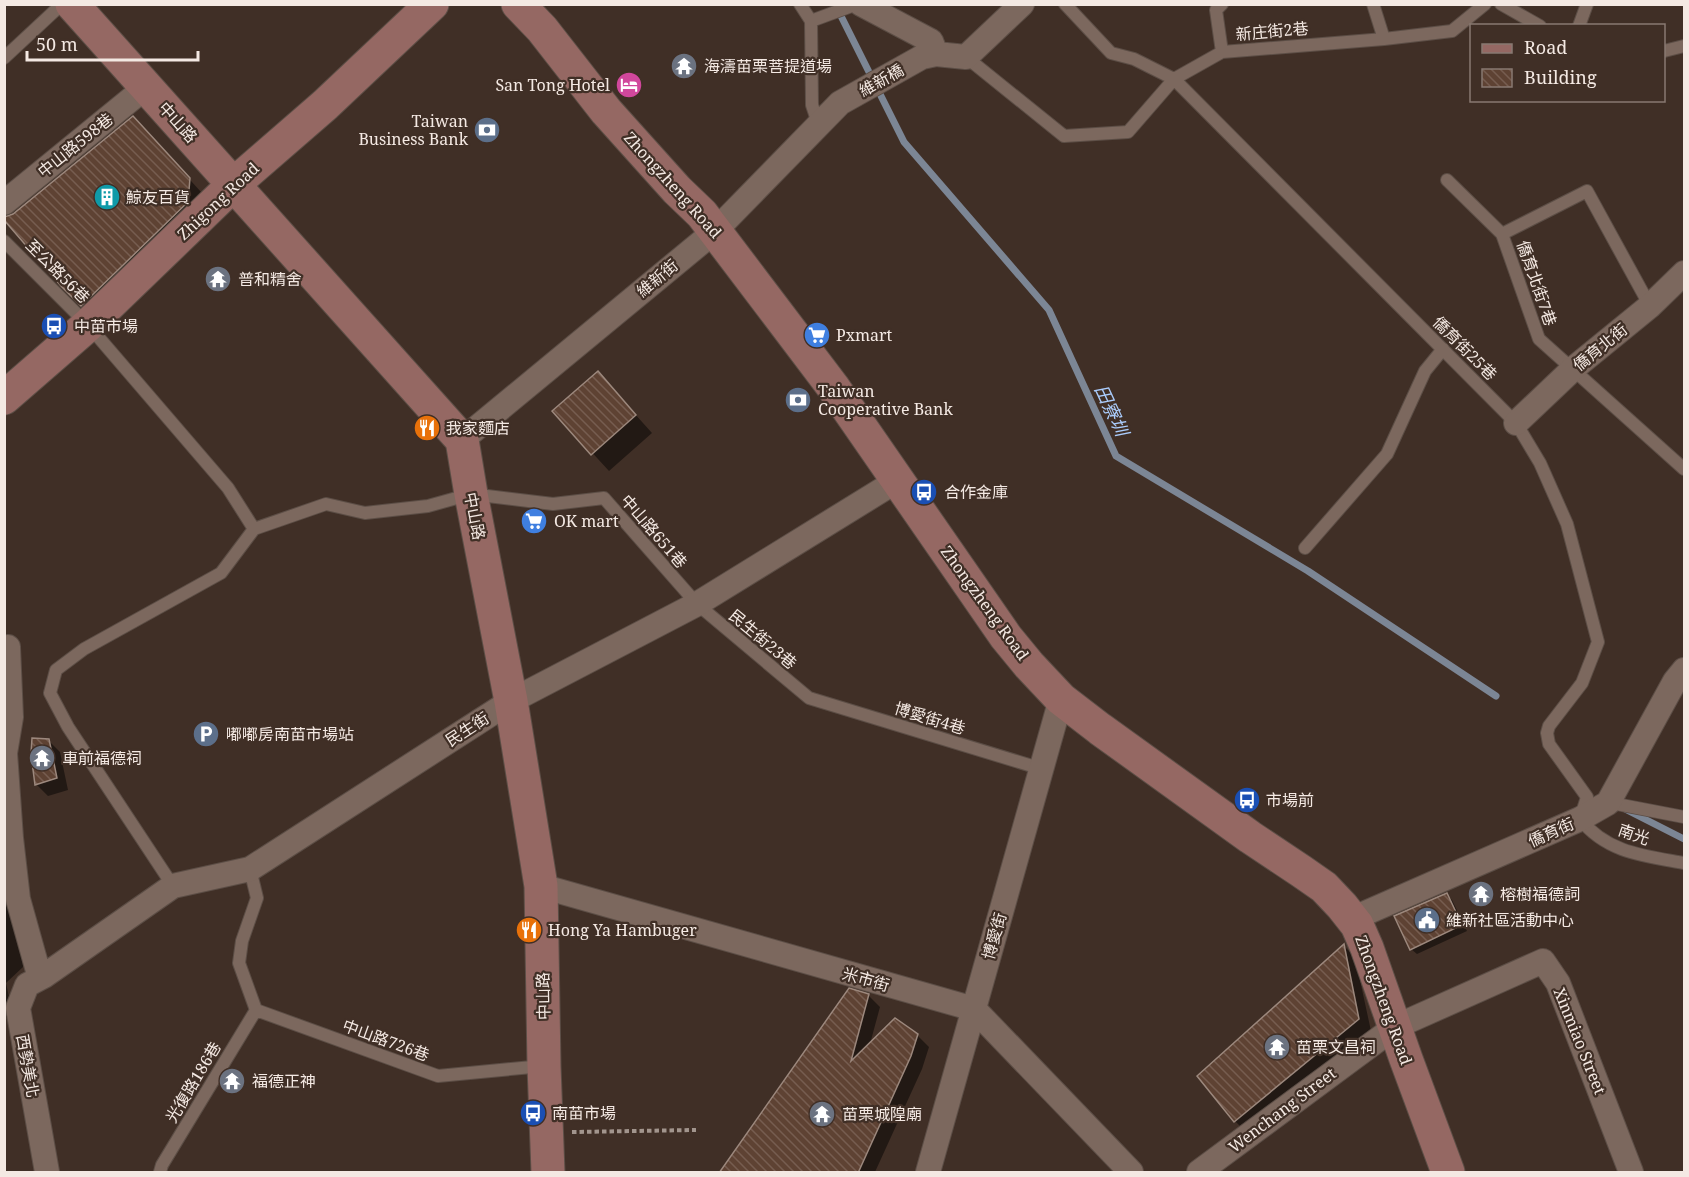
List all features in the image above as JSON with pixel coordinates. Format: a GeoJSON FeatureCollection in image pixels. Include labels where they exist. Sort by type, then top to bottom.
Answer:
{"type":"FeatureCollection","features":[{"type":"Feature","properties":{"kind":"street","name":"中山路"},"geometry":{"type":"LineString","coordinates":[[72,4],[462,440],[511,701],[541,886],[548,1173]]}},
{"type":"Feature","properties":{"kind":"street","name":"Zhigong Road"},"geometry":{"type":"LineString","coordinates":[[4,398],[88,325],[234,184],[325,105],[432,4]]}},
{"type":"Feature","properties":{"kind":"street","name":"Zhongzheng Road"},"geometry":{"type":"LineString","coordinates":[[518,4],[542,29],[606,111],[677,190],[702,214],[833,387],[1006,637],[1029,665],[1061,699],[1250,837],[1324,887],[1357,925],[1448,1173]]}},
{"type":"Feature","properties":{"kind":"street"},"geometry":{"type":"LineString","coordinates":[[859,4],[931,40],[929,55],[966,57],[1022,4]]}},
{"type":"Feature","properties":{"kind":"street","name":"維新橋"},"geometry":{"type":"LineString","coordinates":[[840,103],[929,55]]}},
{"type":"Feature","properties":{"kind":"street","name":"中山路598巷"},"geometry":{"type":"LineString","coordinates":[[4,203],[146,87]]}},
{"type":"Feature","properties":{"kind":"street","name":"維新街"},"geometry":{"type":"LineString","coordinates":[[462,440],[715,231],[840,103]]}},
{"type":"Feature","properties":{"kind":"street","name":"僑育北街"},"geometry":{"type":"LineString","coordinates":[[1516,423],[1574,368],[1650,306],[1684,273]]}},
{"type":"Feature","properties":{"kind":"street","name":"民生街"},"geometry":{"type":"LineString","coordinates":[[40,978],[173,886],[250,869],[511,701],[697,604],[898,480]]}},
{"type":"Feature","properties":{"kind":"street"},"geometry":{"type":"LineString","coordinates":[[8,647],[11,717],[5,753],[11,838],[18,899],[40,978]]}},
{"type":"Feature","properties":{"kind":"street"},"geometry":{"type":"LineString","coordinates":[[1592,806],[1681,678]]}},
{"type":"Feature","properties":{"kind":"street","name":"博愛街"},"geometry":{"type":"LineString","coordinates":[[928,1173],[1061,699]]}},
{"type":"Feature","properties":{"kind":"street","name":"僑育街"},"geometry":{"type":"LineString","coordinates":[[1352,919],[1592,806]]}},
{"type":"Feature","properties":{"kind":"street","name":"米市街"},"geometry":{"type":"LineString","coordinates":[[541,886],[974,1009]]}},
{"type":"Feature","properties":{"kind":"street","name":"Xinmiao Street"},"geometry":{"type":"LineString","coordinates":[[1395,1027],[1543,961],[1558,983],[1631,1173]]}},
{"type":"Feature","properties":{"kind":"street","name":"西勢美北"},"geometry":{"type":"LineString","coordinates":[[40,978],[27,985],[12,1025],[47,1173]]}},
{"type":"Feature","properties":{"kind":"street"},"geometry":{"type":"LineString","coordinates":[[974,1009],[1131,1173]]}},
{"type":"Feature","properties":{"kind":"street","name":"Wenchang Street"},"geometry":{"type":"LineString","coordinates":[[1199,1173],[1395,1027]]}},
{"type":"Feature","properties":{"kind":"lane"},"geometry":{"type":"LineString","coordinates":[[4,58],[62,4]]}},
{"type":"Feature","properties":{"kind":"lane"},"geometry":{"type":"LineString","coordinates":[[800,4],[811,21],[812,105],[819,123]]}},
{"type":"Feature","properties":{"kind":"lane"},"geometry":{"type":"LineString","coordinates":[[811,21],[859,4]]}},
{"type":"Feature","properties":{"kind":"lane","name":"僑育街25巷"},"geometry":{"type":"LineString","coordinates":[[1065,4],[1111,53],[1134,59],[1174,79],[1516,423],[1540,463],[1567,524],[1598,642],[1582,683],[1549,726],[1547,733],[1549,744],[1592,806]]}},
{"type":"Feature","properties":{"kind":"lane"},"geometry":{"type":"LineString","coordinates":[[1222,4],[1216,10],[1222,52]]}},
{"type":"Feature","properties":{"kind":"lane"},"geometry":{"type":"LineString","coordinates":[[1372,4],[1384,39]]}},
{"type":"Feature","properties":{"kind":"lane","name":"新庄街2巷"},"geometry":{"type":"LineString","coordinates":[[966,57],[1064,136],[1128,132],[1174,79],[1222,52],[1452,31],[1485,4]]}},
{"type":"Feature","properties":{"kind":"lane"},"geometry":{"type":"LineString","coordinates":[[1501,4],[1536,24]]}},
{"type":"Feature","properties":{"kind":"lane"},"geometry":{"type":"LineString","coordinates":[[1580,24],[1587,4]]}},
{"type":"Feature","properties":{"kind":"lane"},"geometry":{"type":"LineString","coordinates":[[1665,51],[1684,46]]}},
{"type":"Feature","properties":{"kind":"lane","name":"僑育北街7巷"},"geometry":{"type":"LineString","coordinates":[[1447,180],[1502,234],[1539,339],[1684,469]]}},
{"type":"Feature","properties":{"kind":"lane"},"geometry":{"type":"LineString","coordinates":[[1502,234],[1587,191],[1650,306]]}},
{"type":"Feature","properties":{"kind":"lane","name":"至公路56巷"},"geometry":{"type":"LineString","coordinates":[[4,241],[88,325],[228,488],[254,529]]}},
{"type":"Feature","properties":{"kind":"lane"},"geometry":{"type":"LineString","coordinates":[[1305,548],[1387,454],[1425,371],[1443,349]]}},
{"type":"Feature","properties":{"kind":"lane"},"geometry":{"type":"LineString","coordinates":[[173,886],[68,727],[50,693],[56,670],[84,649],[221,573],[254,529],[326,504],[365,513],[428,506],[471,494]]}},
{"type":"Feature","properties":{"kind":"lane","name":"中山路651巷"},"geometry":{"type":"LineString","coordinates":[[471,494],[553,504],[603,498],[697,604]]}},
{"type":"Feature","properties":{"kind":"lane","name":"民生街23巷"},"geometry":{"type":"LineString","coordinates":[[697,604],[809,698]]}},
{"type":"Feature","properties":{"kind":"lane","name":"博愛街4巷"},"geometry":{"type":"LineString","coordinates":[[809,698],[1042,769]]}},
{"type":"Feature","properties":{"kind":"lane"},"geometry":{"type":"LineString","coordinates":[[1592,806],[1684,817]]}},
{"type":"Feature","properties":{"kind":"lane","name":"南光"},"geometry":{"type":"LineString","coordinates":[[1592,806],[1589,831],[1618,849],[1684,863]]}},
{"type":"Feature","properties":{"kind":"lane"},"geometry":{"type":"LineString","coordinates":[[250,869],[257,898],[242,941],[239,963],[256,1010]]}},
{"type":"Feature","properties":{"kind":"lane","name":"中山路726巷"},"geometry":{"type":"LineString","coordinates":[[256,1010],[438,1076],[544,1066]]}},
{"type":"Feature","properties":{"kind":"lane","name":"光復路186巷"},"geometry":{"type":"LineString","coordinates":[[160,1173],[162,1165],[256,1010]]}},
{"type":"Feature","properties":{"kind":"path"},"geometry":{"type":"LineString","coordinates":[[547,1133],[696,1130]]}},
{"type":"Feature","properties":{"kind":"building","name":"鯨友百貨"},"geometry":{"type":"Polygon","coordinates":[[[133,116],[190,178],[188,202],[81,306],[61,286],[4,220],[4,217],[13,214],[133,116]]]}},
{"type":"Feature","properties":{"kind":"building"},"geometry":{"type":"Polygon","coordinates":[[[598,371],[636,415],[591,455],[552,411],[598,371]]]}},
{"type":"Feature","properties":{"kind":"building","name":"車前福德祠"},"geometry":{"type":"Polygon","coordinates":[[[32,738],[49,739],[57,778],[35,785],[31,754],[32,738]]]}},
{"type":"Feature","properties":{"kind":"building","name":"維新社區活動中心"},"geometry":{"type":"Polygon","coordinates":[[[1447,893],[1462,925],[1410,950],[1394,916],[1447,893]]]}},
{"type":"Feature","properties":{"kind":"building","name":"苗栗文昌祠"},"geometry":{"type":"Polygon","coordinates":[[[1344,944],[1359,1019],[1234,1122],[1197,1076],[1344,944]]]}},
{"type":"Feature","properties":{"kind":"building","name":"苗栗城隍廟"},"geometry":{"type":"Polygon","coordinates":[[[849,988],[869,994],[851,1061],[895,1018],[918,1034],[911,1056],[858,1173],[719,1173],[849,988]]]}},
{"type":"Feature","properties":{"kind":"waterway","name":"田寮圳"},"geometry":{"type":"LineString","coordinates":[[835,4],[904,142],[1049,310],[1116,456],[1308,571],[1496,696]]}},
{"type":"Feature","properties":{"kind":"waterway","name":"田寮圳"},"geometry":{"type":"LineString","coordinates":[[1625,809],[1684,839]]}},
{"type":"Feature","properties":{"kind":"place","name":"海濤苗栗菩提道場"},"geometry":{"type":"Point","coordinates":[684,66]}},
{"type":"Feature","properties":{"kind":"place","name":"San Tong Hotel"},"geometry":{"type":"Point","coordinates":[629,85]}},
{"type":"Feature","properties":{"kind":"place","name":"Taiwan Business Bank"},"geometry":{"type":"Point","coordinates":[487,130]}},
{"type":"Feature","properties":{"kind":"place","name":"鯨友百貨"},"geometry":{"type":"Point","coordinates":[107,197]}},
{"type":"Feature","properties":{"kind":"place","name":"普和精舍"},"geometry":{"type":"Point","coordinates":[218,279]}},
{"type":"Feature","properties":{"kind":"place","name":"中苗市場"},"geometry":{"type":"Point","coordinates":[54,326]}},
{"type":"Feature","properties":{"kind":"place","name":"Pxmart"},"geometry":{"type":"Point","coordinates":[817,335]}},
{"type":"Feature","properties":{"kind":"place","name":"Taiwan Cooperative Bank"},"geometry":{"type":"Point","coordinates":[798,400]}},
{"type":"Feature","properties":{"kind":"place","name":"我家麵店"},"geometry":{"type":"Point","coordinates":[427,428]}},
{"type":"Feature","properties":{"kind":"place","name":"合作金庫"},"geometry":{"type":"Point","coordinates":[924,492]}},
{"type":"Feature","properties":{"kind":"place","name":"OK mart"},"geometry":{"type":"Point","coordinates":[534,521]}},
{"type":"Feature","properties":{"kind":"place","name":"嘟嘟房南苗市場站"},"geometry":{"type":"Point","coordinates":[206,734]}},
{"type":"Feature","properties":{"kind":"place","name":"車前福德祠"},"geometry":{"type":"Point","coordinates":[42,758]}},
{"type":"Feature","properties":{"kind":"place","name":"市場前"},"geometry":{"type":"Point","coordinates":[1247,800]}},
{"type":"Feature","properties":{"kind":"place","name":"榕樹福德詞"},"geometry":{"type":"Point","coordinates":[1481,894]}},
{"type":"Feature","properties":{"kind":"place","name":"維新社區活動中心"},"geometry":{"type":"Point","coordinates":[1427,920]}},
{"type":"Feature","properties":{"kind":"place","name":"Hong Ya Hambuger"},"geometry":{"type":"Point","coordinates":[529,930]}},
{"type":"Feature","properties":{"kind":"place","name":"苗栗文昌祠"},"geometry":{"type":"Point","coordinates":[1277,1047]}},
{"type":"Feature","properties":{"kind":"place","name":"福德正神"},"geometry":{"type":"Point","coordinates":[232,1081]}},
{"type":"Feature","properties":{"kind":"place","name":"南苗市場"},"geometry":{"type":"Point","coordinates":[533,1113]}},
{"type":"Feature","properties":{"kind":"place","name":"苗栗城隍廟"},"geometry":{"type":"Point","coordinates":[822,1114]}}]}
